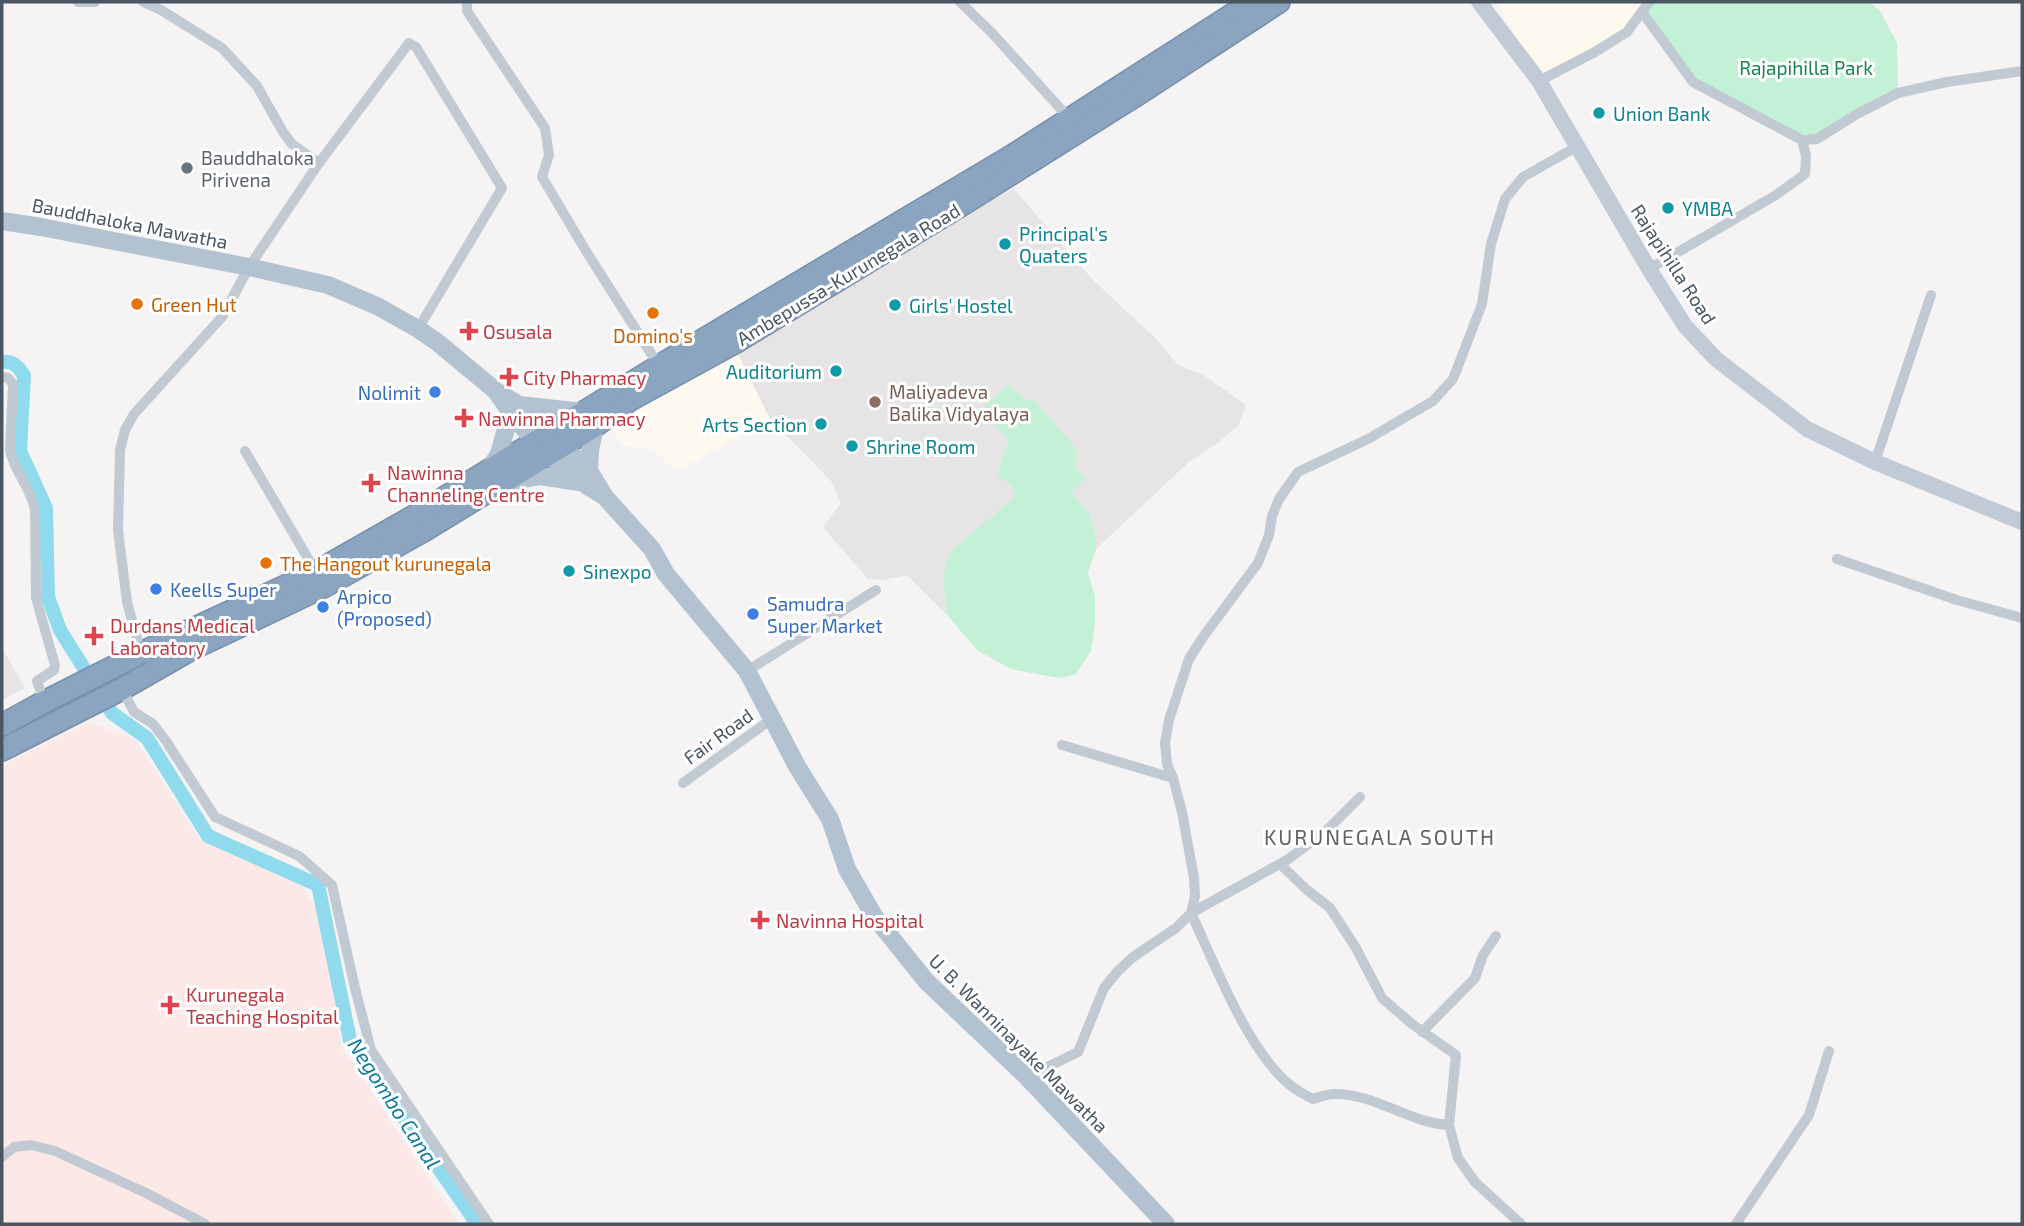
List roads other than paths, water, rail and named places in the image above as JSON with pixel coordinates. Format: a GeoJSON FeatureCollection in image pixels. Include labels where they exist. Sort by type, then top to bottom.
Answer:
{"type":"FeatureCollection","features":[{"type":"Feature","properties":{"kind":"highway","name":"Ambepussa-Kurunegala Road"},"geometry":{"type":"LineString","coordinates":[[589,419],[659,366],[959,188],[1251,6],[1279,2]]}},
{"type":"Feature","properties":{"kind":"highway","name":"Ambepussa-Kurunegala Road"},"geometry":{"type":"LineString","coordinates":[[2,750],[122,689],[190,650],[323,587],[425,530],[494,477],[548,443],[736,342],[960,206],[1251,6]]}},
{"type":"Feature","properties":{"kind":"highway","name":"Ambepussa-Kurunegala Road"},"geometry":{"type":"LineString","coordinates":[[2,725],[141,653],[316,572],[416,515],[494,477]]}},
{"type":"Feature","properties":{"kind":"main road","name":"Bauddhaloka Mawatha"},"geometry":{"type":"LineString","coordinates":[[2,221],[250,267],[328,285],[377,306],[438,342],[496,391],[548,443]]}},
{"type":"Feature","properties":{"kind":"main road"},"geometry":{"type":"LineString","coordinates":[[515,409],[589,419],[590,451],[584,476],[494,477],[515,409]]}},
{"type":"Feature","properties":{"kind":"main road","name":"U. B. Wanninayake Mawatha"},"geometry":{"type":"LineString","coordinates":[[548,443],[605,497],[652,549],[666,574],[747,671],[798,768],[830,819],[847,869],[874,916],[926,981],[1027,1077],[1166,1224]]}},
{"type":"Feature","properties":{"kind":"street"},"geometry":{"type":"LineString","coordinates":[[78,2],[95,2]]}},
{"type":"Feature","properties":{"kind":"street"},"geometry":{"type":"LineString","coordinates":[[143,2],[161,10],[222,48],[257,86],[292,144],[319,163]]}},
{"type":"Feature","properties":{"kind":"street"},"geometry":{"type":"LineString","coordinates":[[467,2],[467,11],[545,128],[550,155],[542,177],[659,366]]}},
{"type":"Feature","properties":{"kind":"street"},"geometry":{"type":"LineString","coordinates":[[960,2],[1069,118]]}},
{"type":"Feature","properties":{"kind":"street","name":"Rajapihilla Road"},"geometry":{"type":"LineString","coordinates":[[1479,2],[1539,81],[1649,270],[1685,326],[1716,359],[1807,429],[1875,462],[2022,522]]}},
{"type":"Feature","properties":{"kind":"street"},"geometry":{"type":"LineString","coordinates":[[1539,81],[1627,32],[1649,2]]}},
{"type":"Feature","properties":{"kind":"street"},"geometry":{"type":"LineString","coordinates":[[1642,12],[1693,82],[1802,140],[1816,139],[1898,93],[2022,71]]}},
{"type":"Feature","properties":{"kind":"street","name":"Bauddhaloka Mawatha"},"geometry":{"type":"LineString","coordinates":[[250,267],[319,163],[409,43],[416,47],[502,188],[418,328]]}},
{"type":"Feature","properties":{"kind":"street"},"geometry":{"type":"LineString","coordinates":[[1649,270],[1776,195],[1805,174],[1806,156],[1802,140]]}},
{"type":"Feature","properties":{"kind":"street"},"geometry":{"type":"LineString","coordinates":[[1449,1125],[1433,1124],[1355,1095],[1332,1094],[1313,1099],[1290,1085],[1264,1058],[1240,1016],[1191,913],[1195,896],[1194,878],[1173,778],[1167,764],[1169,720],[1189,659],[1258,564],[1279,499],[1298,472],[1368,439],[1433,401],[1452,379],[1482,304],[1491,244],[1505,199],[1523,177],[1578,146]]}},
{"type":"Feature","properties":{"kind":"street"},"geometry":{"type":"LineString","coordinates":[[141,653],[127,602],[118,530],[121,450],[125,430],[134,414],[222,317],[250,267]]}},
{"type":"Feature","properties":{"kind":"street"},"geometry":{"type":"LineString","coordinates":[[1875,462],[1931,295]]}},
{"type":"Feature","properties":{"kind":"street"},"geometry":{"type":"LineString","coordinates":[[2,377],[8,378],[13,384],[10,450],[33,499],[35,510],[36,598],[55,665],[54,670],[37,681],[44,702]]}},
{"type":"Feature","properties":{"kind":"street"},"geometry":{"type":"LineString","coordinates":[[245,451],[316,572]]}},
{"type":"Feature","properties":{"kind":"street"},"geometry":{"type":"LineString","coordinates":[[1837,559],[1957,600],[2022,618]]}},
{"type":"Feature","properties":{"kind":"street"},"geometry":{"type":"LineString","coordinates":[[747,671],[876,590]]}},
{"type":"Feature","properties":{"kind":"street"},"geometry":{"type":"LineString","coordinates":[[122,689],[134,712],[153,724],[166,741],[215,817],[299,856],[332,886],[370,1049],[489,1224]]}},
{"type":"Feature","properties":{"kind":"street","name":"Fair Road"},"geometry":{"type":"LineString","coordinates":[[683,783],[773,718]]}},
{"type":"Feature","properties":{"kind":"street"},"geometry":{"type":"LineString","coordinates":[[1062,745],[1173,778]]}},
{"type":"Feature","properties":{"kind":"street"},"geometry":{"type":"LineString","coordinates":[[1027,1077],[1078,1052],[1104,988],[1117,971],[1133,957],[1176,928],[1191,913],[1280,864],[1326,831],[1360,797]]}},
{"type":"Feature","properties":{"kind":"street"},"geometry":{"type":"LineString","coordinates":[[1280,864],[1330,908],[1356,948],[1382,999],[1456,1055],[1449,1125],[1458,1158],[1475,1182],[1521,1224]]}},
{"type":"Feature","properties":{"kind":"street"},"geometry":{"type":"LineString","coordinates":[[1422,1031],[1475,978],[1483,955],[1496,936]]}},
{"type":"Feature","properties":{"kind":"street"},"geometry":{"type":"LineString","coordinates":[[1736,1224],[1809,1115],[1829,1051]]}},
{"type":"Feature","properties":{"kind":"street"},"geometry":{"type":"LineString","coordinates":[[2,1157],[14,1147],[31,1145],[55,1151],[205,1224]]}},
{"type":"Feature","properties":{"kind":"waterway","name":"Negombo Canal"},"geometry":{"type":"LineString","coordinates":[[2,362],[15,365],[24,376],[20,451],[46,508],[48,597],[60,630],[112,713],[147,738],[208,836],[318,885],[350,1040],[475,1224]]}},
{"type":"Feature","properties":{"kind":"place","name":"Union Bank"},"geometry":{"type":"Point","coordinates":[1599,113]}},
{"type":"Feature","properties":{"kind":"place","name":"Bauddhaloka Pirivena"},"geometry":{"type":"Point","coordinates":[187,168]}},
{"type":"Feature","properties":{"kind":"place","name":"YMBA"},"geometry":{"type":"Point","coordinates":[1668,208]}},
{"type":"Feature","properties":{"kind":"place","name":"Principal's Quaters"},"geometry":{"type":"Point","coordinates":[1005,244]}},
{"type":"Feature","properties":{"kind":"place","name":"Green Hut"},"geometry":{"type":"Point","coordinates":[137,304]}},
{"type":"Feature","properties":{"kind":"place","name":"Girls' Hostel"},"geometry":{"type":"Point","coordinates":[895,305]}},
{"type":"Feature","properties":{"kind":"place","name":"Domino's"},"geometry":{"type":"Point","coordinates":[653,313]}},
{"type":"Feature","properties":{"kind":"place","name":"Osusala"},"geometry":{"type":"Point","coordinates":[469,331]}},
{"type":"Feature","properties":{"kind":"place","name":"Auditorium"},"geometry":{"type":"Point","coordinates":[836,371]}},
{"type":"Feature","properties":{"kind":"place","name":"City Pharmacy"},"geometry":{"type":"Point","coordinates":[509,377]}},
{"type":"Feature","properties":{"kind":"place","name":"Nolimit"},"geometry":{"type":"Point","coordinates":[435,392]}},
{"type":"Feature","properties":{"kind":"place","name":"Maliyadeva Balika Vidyalaya"},"geometry":{"type":"Point","coordinates":[875,402]}},
{"type":"Feature","properties":{"kind":"place","name":"Nawinna Pharmacy"},"geometry":{"type":"Point","coordinates":[464,418]}},
{"type":"Feature","properties":{"kind":"place","name":"Arts Section"},"geometry":{"type":"Point","coordinates":[821,424]}},
{"type":"Feature","properties":{"kind":"place","name":"Shrine Room"},"geometry":{"type":"Point","coordinates":[852,446]}},
{"type":"Feature","properties":{"kind":"place","name":"Nawinna Channeling Centre"},"geometry":{"type":"Point","coordinates":[371,483]}},
{"type":"Feature","properties":{"kind":"place","name":"The Hangout kurunegala"},"geometry":{"type":"Point","coordinates":[266,563]}},
{"type":"Feature","properties":{"kind":"place","name":"Sinexpo"},"geometry":{"type":"Point","coordinates":[569,571]}},
{"type":"Feature","properties":{"kind":"place","name":"Keells Super"},"geometry":{"type":"Point","coordinates":[156,589]}},
{"type":"Feature","properties":{"kind":"place","name":"Arpico (Proposed)"},"geometry":{"type":"Point","coordinates":[323,607]}},
{"type":"Feature","properties":{"kind":"place","name":"Samudra Super Market"},"geometry":{"type":"Point","coordinates":[753,614]}},
{"type":"Feature","properties":{"kind":"place","name":"Durdans Medical Laboratory"},"geometry":{"type":"Point","coordinates":[94,636]}},
{"type":"Feature","properties":{"kind":"place","name":"Navinna Hospital"},"geometry":{"type":"Point","coordinates":[760,920]}},
{"type":"Feature","properties":{"kind":"place","name":"Kurunegala Teaching Hospital"},"geometry":{"type":"Point","coordinates":[170,1005]}},
{"type":"Feature","properties":{"kind":"district","name":"KURUNEGALA SOUTH"},"geometry":{"type":"Point","coordinates":[1380,836]}},
{"type":"Feature","properties":{"kind":"park label","name":"Rajapihilla Park"},"geometry":{"type":"Point","coordinates":[1806,67]}}]}
